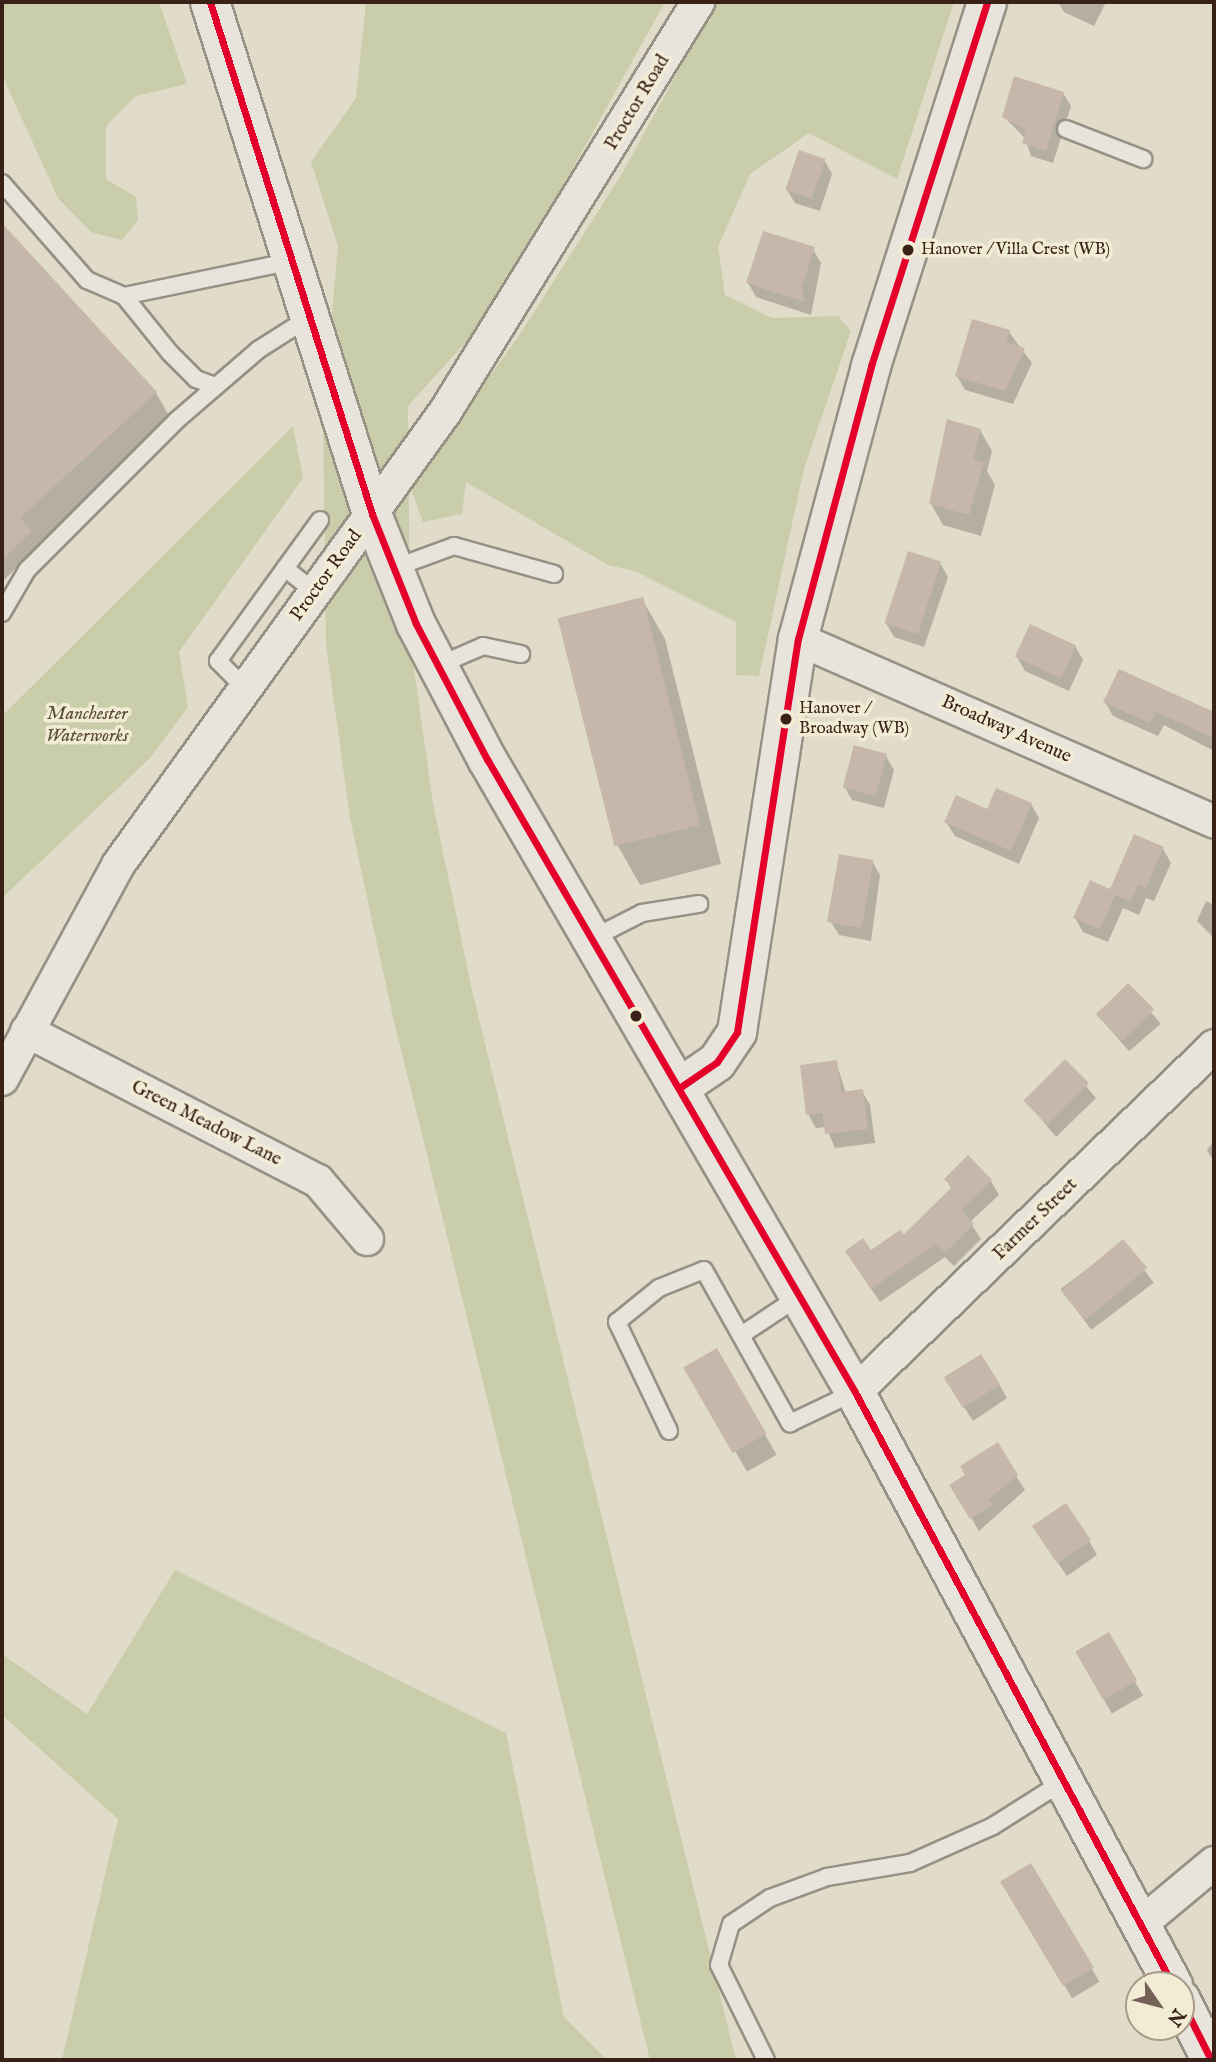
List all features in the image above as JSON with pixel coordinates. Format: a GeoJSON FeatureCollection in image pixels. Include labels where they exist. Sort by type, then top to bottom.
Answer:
{"type":"FeatureCollection","features":[{"type":"Feature","properties":{"kind":"main road"},"geometry":{"type":"LineString","coordinates":[[210,2],[372,514],[392,569],[437,666],[591,939],[681,1086],[855,1392],[1166,1971]]}},
{"type":"Feature","properties":{"kind":"main road"},"geometry":{"type":"LineString","coordinates":[[681,1086],[717,1062],[737,1032],[798,639],[871,366],[987,2]]}},
{"type":"Feature","properties":{"kind":"main road"},"geometry":{"type":"LineString","coordinates":[[1195,2028],[1211,2060]]}},
{"type":"Feature","properties":{"kind":"street","name":"Proctor Road"},"geometry":{"type":"LineString","coordinates":[[2,1079],[118,865],[445,412],[698,2]]}},
{"type":"Feature","properties":{"kind":"street","name":"Broadway Avenue"},"geometry":{"type":"LineString","coordinates":[[798,639],[1214,822]]}},
{"type":"Feature","properties":{"kind":"street","name":"Green Meadow Lane"},"geometry":{"type":"LineString","coordinates":[[27,1031],[318,1181],[367,1239]]}},
{"type":"Feature","properties":{"kind":"street","name":"Farmer Street"},"geometry":{"type":"LineString","coordinates":[[855,1392],[1214,1046]]}},
{"type":"Feature","properties":{"kind":"street"},"geometry":{"type":"LineString","coordinates":[[1142,1923],[1214,1863]]}},
{"type":"Feature","properties":{"kind":"lane"},"geometry":{"type":"LineString","coordinates":[[1066,129],[1143,159]]}},
{"type":"Feature","properties":{"kind":"lane"},"geometry":{"type":"LineString","coordinates":[[2,183],[87,280],[124,296],[170,353],[196,379],[215,386]]}},
{"type":"Feature","properties":{"kind":"lane"},"geometry":{"type":"LineString","coordinates":[[124,296],[293,261]]}},
{"type":"Feature","properties":{"kind":"lane"},"geometry":{"type":"LineString","coordinates":[[2,613],[16,590],[72,524],[215,386],[310,317]]}},
{"type":"Feature","properties":{"kind":"lane"},"geometry":{"type":"LineString","coordinates":[[244,687],[218,661],[320,520]]}},
{"type":"Feature","properties":{"kind":"lane"},"geometry":{"type":"LineString","coordinates":[[392,569],[454,546],[554,574]]}},
{"type":"Feature","properties":{"kind":"lane"},"geometry":{"type":"LineString","coordinates":[[285,568],[315,593]]}},
{"type":"Feature","properties":{"kind":"lane"},"geometry":{"type":"LineString","coordinates":[[2,602],[16,590]]}},
{"type":"Feature","properties":{"kind":"lane"},"geometry":{"type":"LineString","coordinates":[[437,666],[483,646],[521,654]]}},
{"type":"Feature","properties":{"kind":"lane"},"geometry":{"type":"LineString","coordinates":[[591,939],[642,913],[699,904]]}},
{"type":"Feature","properties":{"kind":"lane"},"geometry":{"type":"LineString","coordinates":[[669,1431],[617,1322],[659,1288],[704,1270],[796,1425],[855,1392]]}},
{"type":"Feature","properties":{"kind":"lane"},"geometry":{"type":"LineString","coordinates":[[743,1334],[800,1296]]}},
{"type":"Feature","properties":{"kind":"lane"},"geometry":{"type":"LineString","coordinates":[[765,2060],[719,1965],[731,1924],[770,1898],[827,1877],[910,1863],[993,1826],[1064,1781]]}},
{"type":"Feature","properties":{"kind":"green space"},"geometry":{"type":"Polygon","coordinates":[[[2,2],[159,2],[187,84],[136,96],[106,126],[106,179],[136,197],[138,220],[122,240],[91,232],[58,198],[2,75],[2,2]]]}},
{"type":"Feature","properties":{"kind":"green space"},"geometry":{"type":"Polygon","coordinates":[[[366,2],[665,2],[494,311],[408,406],[410,640],[433,804],[473,995],[736,2060],[650,2060],[392,1013],[350,818],[326,644],[323,410],[338,246],[311,162],[356,98],[366,2]]]}},
{"type":"Feature","properties":{"kind":"green space"},"geometry":{"type":"Polygon","coordinates":[[[716,2],[954,2],[897,179],[809,133],[750,174],[718,247],[725,295],[772,318],[838,316],[851,331],[804,469],[759,676],[736,675],[736,622],[635,571],[608,565],[466,482],[462,514],[423,522],[409,484],[517,339],[623,172],[716,2]]]}},
{"type":"Feature","properties":{"kind":"green space","name":"Manchester Waterworks"},"geometry":{"type":"Polygon","coordinates":[[[293,426],[303,478],[179,652],[188,707],[150,758],[2,898],[2,716],[293,426]]]}},
{"type":"Feature","properties":{"kind":"green space"},"geometry":{"type":"Polygon","coordinates":[[[175,1570],[506,1733],[564,2017],[607,2060],[62,2060],[118,1819],[2,1715],[2,1654],[87,1714],[175,1570]]]}},
{"type":"Feature","properties":{"kind":"building"},"geometry":{"type":"Polygon","coordinates":[[[1014,76],[1064,92],[1046,151],[1022,143],[1026,130],[1002,117],[1014,76]]]}},
{"type":"Feature","properties":{"kind":"building"},"geometry":{"type":"Polygon","coordinates":[[[799,150],[825,159],[812,199],[785,190],[799,150]]]}},
{"type":"Feature","properties":{"kind":"building"},"geometry":{"type":"Polygon","coordinates":[[[2,223],[157,392],[20,518],[32,531],[2,560],[2,223]]]}},
{"type":"Feature","properties":{"kind":"building"},"geometry":{"type":"Polygon","coordinates":[[[763,231],[815,247],[802,287],[805,302],[746,283],[763,231]]]}},
{"type":"Feature","properties":{"kind":"building"},"geometry":{"type":"Polygon","coordinates":[[[972,319],[1010,330],[1006,342],[1025,348],[1005,391],[955,376],[972,319]]]}},
{"type":"Feature","properties":{"kind":"building"},"geometry":{"type":"Polygon","coordinates":[[[947,419],[981,429],[973,459],[984,462],[969,515],[929,504],[947,419]]]}},
{"type":"Feature","properties":{"kind":"building"},"geometry":{"type":"Polygon","coordinates":[[[908,551],[941,562],[918,634],[885,623],[908,551]]]}},
{"type":"Feature","properties":{"kind":"building"},"geometry":{"type":"Polygon","coordinates":[[[643,597],[700,825],[614,846],[558,618],[643,597]]]}},
{"type":"Feature","properties":{"kind":"building"},"geometry":{"type":"Polygon","coordinates":[[[1030,624],[1076,646],[1061,678],[1015,657],[1030,624]]]}},
{"type":"Feature","properties":{"kind":"building"},"geometry":{"type":"Polygon","coordinates":[[[1119,669],[1214,712],[1214,738],[1156,712],[1150,723],[1103,702],[1119,669]]]}},
{"type":"Feature","properties":{"kind":"building"},"geometry":{"type":"Polygon","coordinates":[[[854,745],[887,754],[875,796],[843,788],[854,745]]]}},
{"type":"Feature","properties":{"kind":"building"},"geometry":{"type":"Polygon","coordinates":[[[996,788],[1032,803],[1011,851],[944,822],[956,795],[987,809],[996,788]]]}},
{"type":"Feature","properties":{"kind":"building"},"geometry":{"type":"Polygon","coordinates":[[[1134,834],[1164,847],[1146,888],[1138,885],[1131,902],[1115,895],[1100,929],[1073,918],[1090,880],[1110,889],[1134,834]]]}},
{"type":"Feature","properties":{"kind":"building"},"geometry":{"type":"Polygon","coordinates":[[[839,854],[873,860],[861,928],[827,922],[839,854]]]}},
{"type":"Feature","properties":{"kind":"building"},"geometry":{"type":"Polygon","coordinates":[[[1128,983],[1154,1009],[1122,1041],[1096,1015],[1128,983]]]}},
{"type":"Feature","properties":{"kind":"building"},"geometry":{"type":"Polygon","coordinates":[[[1065,1059],[1089,1083],[1047,1125],[1023,1101],[1065,1059]]]}},
{"type":"Feature","properties":{"kind":"building"},"geometry":{"type":"Polygon","coordinates":[[[837,1060],[841,1092],[863,1089],[868,1129],[825,1134],[822,1113],[806,1115],[800,1065],[837,1060]]]}},
{"type":"Feature","properties":{"kind":"building"},"geometry":{"type":"Polygon","coordinates":[[[968,1155],[992,1180],[961,1210],[974,1224],[945,1253],[936,1244],[871,1289],[845,1251],[863,1238],[871,1250],[900,1230],[904,1234],[952,1187],[944,1179],[968,1155]]]}},
{"type":"Feature","properties":{"kind":"building"},"geometry":{"type":"Polygon","coordinates":[[[1123,1239],[1147,1268],[1085,1320],[1061,1291],[1123,1239]]]}},
{"type":"Feature","properties":{"kind":"building"},"geometry":{"type":"Polygon","coordinates":[[[717,1348],[767,1434],[733,1453],[683,1368],[717,1348]]]}},
{"type":"Feature","properties":{"kind":"building"},"geometry":{"type":"Polygon","coordinates":[[[981,1354],[1000,1385],[963,1408],[944,1377],[981,1354]]]}},
{"type":"Feature","properties":{"kind":"building"},"geometry":{"type":"Polygon","coordinates":[[[998,1442],[1018,1475],[989,1499],[993,1505],[970,1519],[949,1485],[965,1475],[960,1466],[998,1442]]]}},
{"type":"Feature","properties":{"kind":"building"},"geometry":{"type":"Polygon","coordinates":[[[1066,1503],[1091,1540],[1057,1563],[1032,1526],[1066,1503]]]}},
{"type":"Feature","properties":{"kind":"building"},"geometry":{"type":"Polygon","coordinates":[[[1109,1632],[1137,1680],[1103,1700],[1075,1652],[1109,1632]]]}},
{"type":"Feature","properties":{"kind":"building"},"geometry":{"type":"Polygon","coordinates":[[[1031,1863],[1094,1968],[1063,1986],[1000,1882],[1031,1863]]]}},
{"type":"Feature","properties":{"kind":"transit line"},"geometry":{"type":"LineString","coordinates":[[210,2],[372,514],[416,624],[487,759],[855,1392],[1165,1971]]}},
{"type":"Feature","properties":{"kind":"transit line"},"geometry":{"type":"LineString","coordinates":[[682,1086],[717,1062],[737,1032],[798,639],[871,366],[987,2]]}},
{"type":"Feature","properties":{"kind":"transit line"},"geometry":{"type":"LineString","coordinates":[[1195,2028],[1211,2060]]}},
{"type":"Feature","properties":{"kind":"place","name":"Hanover / Villa Crest (WB)"},"geometry":{"type":"Point","coordinates":[908,250]}},
{"type":"Feature","properties":{"kind":"place","name":"Hanover / Broadway (WB)"},"geometry":{"type":"Point","coordinates":[786,719]}}]}
